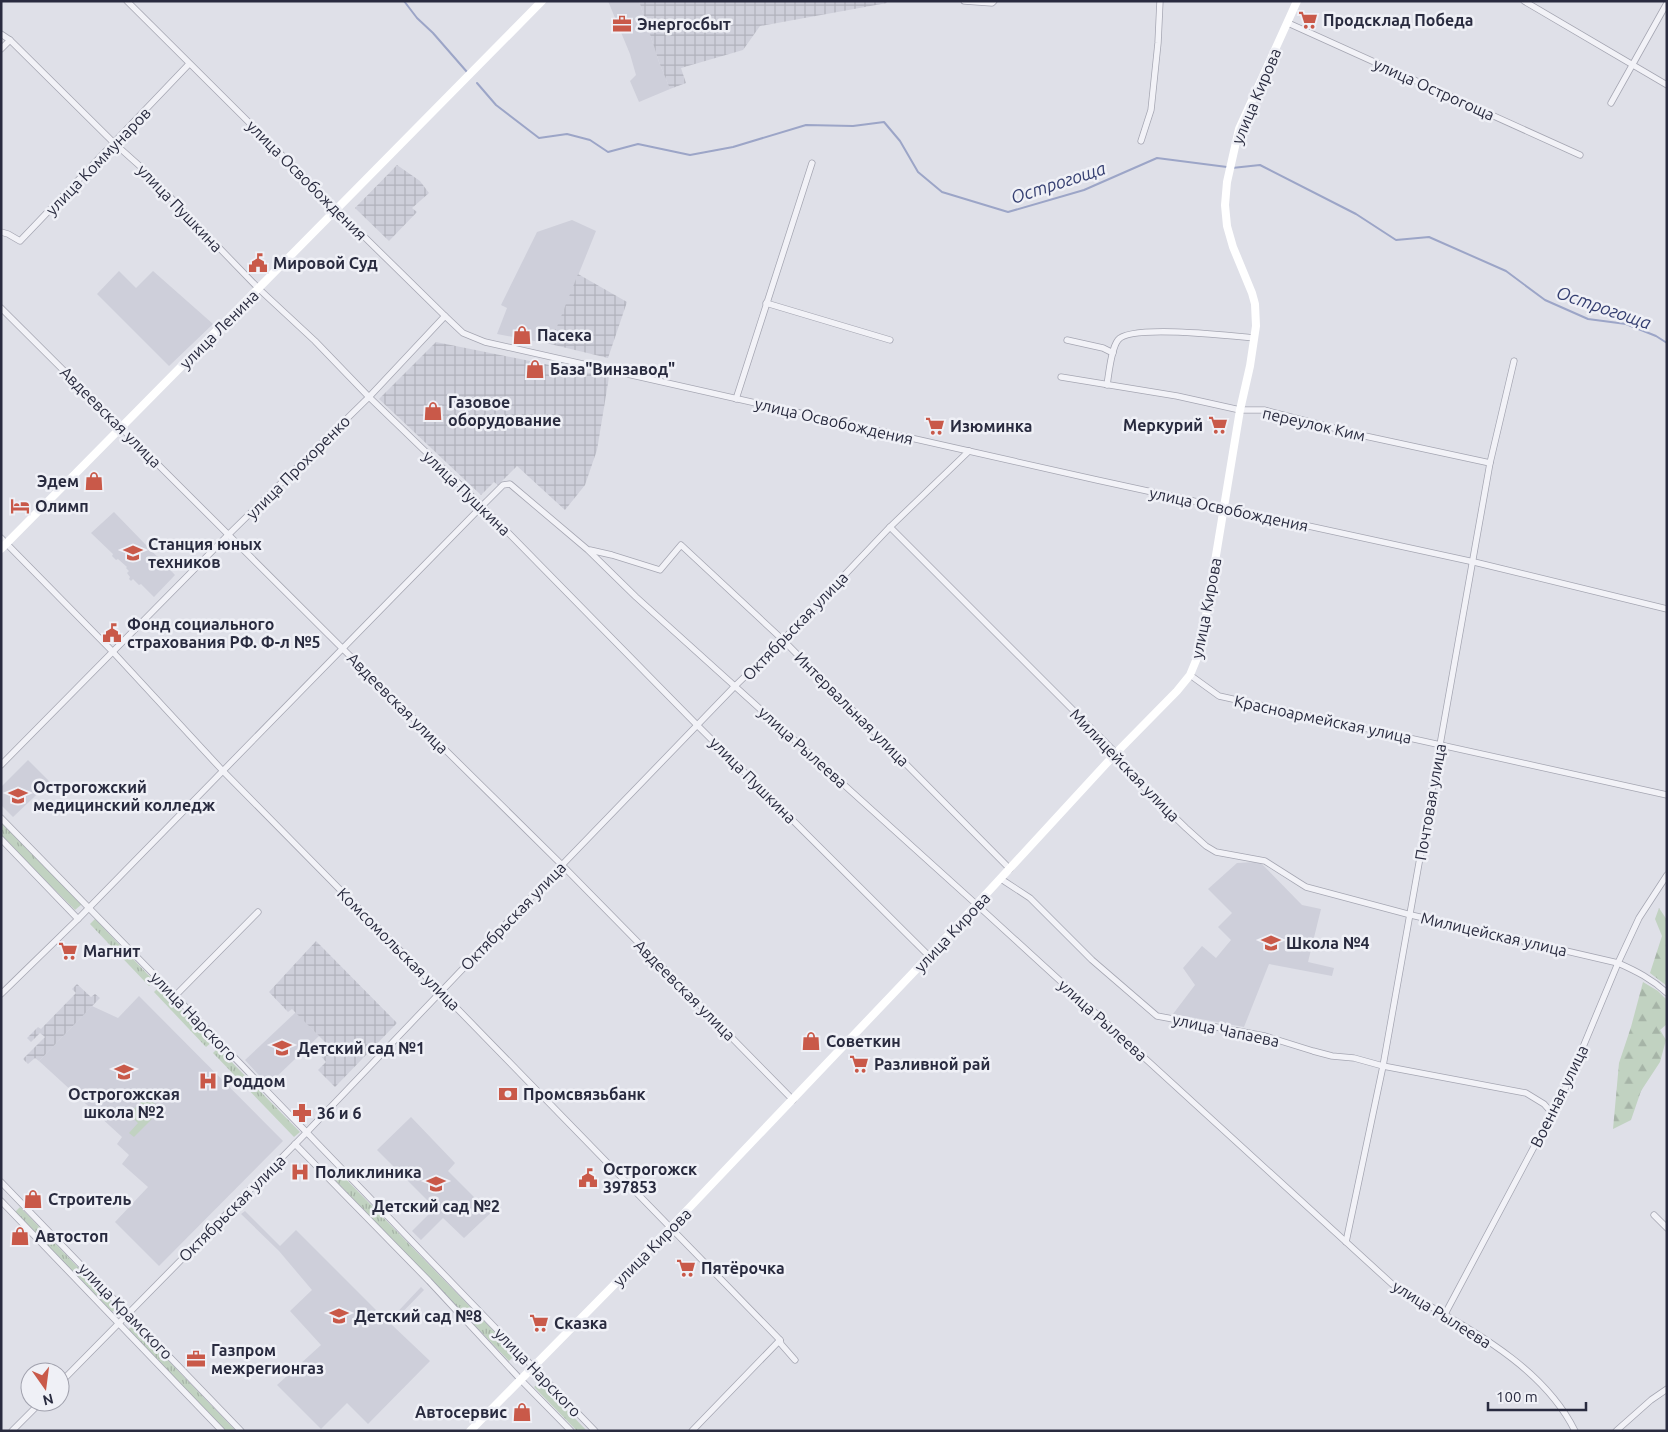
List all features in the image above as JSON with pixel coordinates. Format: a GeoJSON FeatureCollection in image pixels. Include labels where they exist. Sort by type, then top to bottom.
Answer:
{"type":"FeatureCollection","features":[{"type":"Feature","properties":{"kind":"main road","name":"улица Ленина"},"geometry":{"type":"LineString","coordinates":[[3,543],[259,289],[542,1]]}},
{"type":"Feature","properties":{"kind":"main road","name":"улица Кирова"},"geometry":{"type":"LineString","coordinates":[[470,1431],[793,1100],[930,956],[976,904],[1190,675],[1198,658],[1202,640],[1240,410],[1254,338],[1256,315],[1252,293],[1233,247],[1227,226],[1225,205],[1227,182],[1239,128],[1297,1]]}},
{"type":"Feature","properties":{"kind":"street","name":"улица Освобождения"},"geometry":{"type":"LineString","coordinates":[[127,1],[445,316],[463,333],[485,342],[1224,508],[1474,562],[1667,609]]}},
{"type":"Feature","properties":{"kind":"street"},"geometry":{"type":"LineString","coordinates":[[964,1],[992,3],[994,1]]}},
{"type":"Feature","properties":{"kind":"street"},"geometry":{"type":"LineString","coordinates":[[1141,142],[1150,110],[1158,43],[1160,1]]}},
{"type":"Feature","properties":{"kind":"street"},"geometry":{"type":"LineString","coordinates":[[1524,1],[1667,85]]}},
{"type":"Feature","properties":{"kind":"street"},"geometry":{"type":"LineString","coordinates":[[1611,103],[1667,3]]}},
{"type":"Feature","properties":{"kind":"street","name":"улица Острогоща"},"geometry":{"type":"LineString","coordinates":[[1288,23],[1580,155]]}},
{"type":"Feature","properties":{"kind":"street","name":"улица Пушкина"},"geometry":{"type":"LineString","coordinates":[[1,34],[10,40],[114,143],[142,168],[259,289],[315,341],[369,397],[482,506],[930,956]]}},
{"type":"Feature","properties":{"kind":"street"},"geometry":{"type":"LineString","coordinates":[[1,49],[10,40]]}},
{"type":"Feature","properties":{"kind":"street","name":"улица Коммунаров"},"geometry":{"type":"LineString","coordinates":[[1,232],[20,241],[189,64]]}},
{"type":"Feature","properties":{"kind":"street"},"geometry":{"type":"LineString","coordinates":[[736,399],[812,162]]}},
{"type":"Feature","properties":{"kind":"street"},"geometry":{"type":"LineString","coordinates":[[766,303],[890,340]]}},
{"type":"Feature","properties":{"kind":"street","name":"Авдеевская улица"},"geometry":{"type":"LineString","coordinates":[[1,308],[562,865],[793,1100]]}},
{"type":"Feature","properties":{"kind":"street","name":"улица Прохоренко"},"geometry":{"type":"LineString","coordinates":[[1,765],[228,535],[369,397],[445,316]]}},
{"type":"Feature","properties":{"kind":"street"},"geometry":{"type":"LineString","coordinates":[[1107,384],[1113,353],[1118,340],[1122,337],[1146,332],[1184,332],[1254,338]]}},
{"type":"Feature","properties":{"kind":"street"},"geometry":{"type":"LineString","coordinates":[[1067,340],[1103,348],[1113,353]]}},
{"type":"Feature","properties":{"kind":"street","name":"Почтовая улица"},"geometry":{"type":"LineString","coordinates":[[1346,1242],[1383,1066],[1411,915],[1490,463],[1514,361]]}},
{"type":"Feature","properties":{"kind":"street","name":"переулок Ким"},"geometry":{"type":"LineString","coordinates":[[1060,376],[1177,396],[1240,410],[1264,410],[1364,436],[1490,463]]}},
{"type":"Feature","properties":{"kind":"street","name":"Октябрьская улица"},"geometry":{"type":"LineString","coordinates":[[70,1374],[296,1144],[562,865],[783,640],[890,527],[969,451]]}},
{"type":"Feature","properties":{"kind":"street","name":"Интервальная улица"},"geometry":{"type":"LineString","coordinates":[[482,506],[503,485],[506,483],[510,484],[588,550],[636,597]]}},
{"type":"Feature","properties":{"kind":"street"},"geometry":{"type":"LineString","coordinates":[[1,994],[89,908],[482,506]]}},
{"type":"Feature","properties":{"kind":"street","name":"Милицейская улица"},"geometry":{"type":"LineString","coordinates":[[890,527],[1116,753],[1116,760],[1119,763],[1186,828],[1206,846],[1216,852],[1265,861],[1306,887],[1411,915],[1618,963],[1638,971],[1656,982],[1667,992]]}},
{"type":"Feature","properties":{"kind":"street","name":"Комсомольская улица"},"geometry":{"type":"LineString","coordinates":[[3,543],[112,652],[222,770],[671,1227],[780,1340],[781,1344],[795,1360]]}},
{"type":"Feature","properties":{"kind":"street","name":"Интервальная улица"},"geometry":{"type":"LineString","coordinates":[[588,550],[612,555],[660,570],[681,545],[783,640],[1010,869]]}},
{"type":"Feature","properties":{"kind":"street","name":"улица Рылеева"},"geometry":{"type":"LineString","coordinates":[[636,597],[1392,1284],[1432,1309],[1445,1314],[1509,1355],[1552,1395],[1575,1431]]}},
{"type":"Feature","properties":{"kind":"street","name":"Красноармейская улица"},"geometry":{"type":"LineString","coordinates":[[1190,675],[1219,696],[1667,795]]}},
{"type":"Feature","properties":{"kind":"street","name":"улица Нарского"},"geometry":{"type":"LineString","coordinates":[[1,818],[595,1431]]}},
{"type":"Feature","properties":{"kind":"street"},"geometry":{"type":"LineString","coordinates":[[1,840],[78,919]]}},
{"type":"Feature","properties":{"kind":"street","name":"Военная улица"},"geometry":{"type":"LineString","coordinates":[[1445,1314],[1568,1083],[1618,963],[1639,918],[1667,875]]}},
{"type":"Feature","properties":{"kind":"street","name":"улица Чапаева"},"geometry":{"type":"LineString","coordinates":[[1001,879],[1030,898],[1092,960],[1157,1016],[1266,1036],[1313,1052],[1332,1056],[1354,1058],[1383,1066],[1526,1093],[1544,1104],[1552,1113]]}},
{"type":"Feature","properties":{"kind":"street"},"geometry":{"type":"LineString","coordinates":[[175,996],[258,912]]}},
{"type":"Feature","properties":{"kind":"street","name":"улица Нарского"},"geometry":{"type":"LineString","coordinates":[[296,1144],[571,1431]]}},
{"type":"Feature","properties":{"kind":"street","name":"улица Крамского"},"geometry":{"type":"LineString","coordinates":[[1,1182],[241,1431]]}},
{"type":"Feature","properties":{"kind":"street","name":"улица Крамского"},"geometry":{"type":"LineString","coordinates":[[10,1191],[1,1201],[222,1431]]}},
{"type":"Feature","properties":{"kind":"street"},"geometry":{"type":"LineString","coordinates":[[1654,1215],[1667,1228]]}},
{"type":"Feature","properties":{"kind":"street"},"geometry":{"type":"LineString","coordinates":[[692,1431],[780,1340]]}},
{"type":"Feature","properties":{"kind":"street"},"geometry":{"type":"LineString","coordinates":[[1616,1431],[1651,1400],[1667,1389]]}},
{"type":"Feature","properties":{"kind":"street"},"geometry":{"type":"LineString","coordinates":[[12,1431],[31,1412]]}},
{"type":"Feature","properties":{"kind":"shaded area"},"geometry":{"type":"Polygon","coordinates":[[[608,1],[639,1],[670,89],[639,102],[630,81],[636,75],[630,54],[608,1]]]}},
{"type":"Feature","properties":{"kind":"shaded area"},"geometry":{"type":"Polygon","coordinates":[[[639,1],[887,1],[887,3],[760,26],[743,50],[681,68],[686,83],[670,89],[639,1]]]}},
{"type":"Feature","properties":{"kind":"shaded area"},"geometry":{"type":"Polygon","coordinates":[[[397,165],[420,181],[429,193],[412,208],[417,212],[389,241],[355,208],[397,165]]]}},
{"type":"Feature","properties":{"kind":"shaded area"},"geometry":{"type":"Polygon","coordinates":[[[572,220],[596,231],[556,330],[554,330],[550,344],[497,334],[507,308],[501,305],[537,232],[572,220]]]}},
{"type":"Feature","properties":{"kind":"shaded area"},"geometry":{"type":"Polygon","coordinates":[[[119,271],[136,288],[153,271],[213,324],[169,366],[97,294],[119,271]]]}},
{"type":"Feature","properties":{"kind":"shaded area"},"geometry":{"type":"Polygon","coordinates":[[[578,274],[627,302],[608,358],[550,344],[578,274]]]}},
{"type":"Feature","properties":{"kind":"shaded area"},"geometry":{"type":"Polygon","coordinates":[[[436,342],[609,377],[597,450],[585,485],[565,510],[517,466],[498,485],[494,482],[481,495],[379,399],[436,342]]]}},
{"type":"Feature","properties":{"kind":"shaded area","name":"Станция юных техников"},"geometry":{"type":"Polygon","coordinates":[[[114,512],[175,575],[154,597],[141,584],[139,585],[133,579],[131,581],[129,579],[127,567],[118,559],[116,560],[112,556],[113,554],[91,533],[114,512]]]}},
{"type":"Feature","properties":{"kind":"shaded area","name":"Острогожский медицинский колледж"},"geometry":{"type":"Polygon","coordinates":[[[28,760],[50,782],[13,817],[1,805],[1,787],[28,760]]]}},
{"type":"Feature","properties":{"kind":"shaded area","name":"Школа №4"},"geometry":{"type":"Polygon","coordinates":[[[1237,863],[1261,863],[1302,905],[1321,909],[1308,962],[1334,968],[1332,976],[1269,964],[1244,1027],[1173,1014],[1195,985],[1183,968],[1202,946],[1216,958],[1231,940],[1218,927],[1232,913],[1208,889],[1237,863]]]}},
{"type":"Feature","properties":{"kind":"shaded area"},"geometry":{"type":"Polygon","coordinates":[[[316,941],[397,1023],[335,1087],[318,1070],[326,1062],[318,1053],[327,1044],[292,1009],[288,1012],[269,992],[316,941]]]}},
{"type":"Feature","properties":{"kind":"shaded area"},"geometry":{"type":"Polygon","coordinates":[[[77,984],[91,997],[95,994],[100,998],[39,1061],[35,1058],[28,1064],[23,1059],[45,1037],[40,1033],[31,1042],[27,1038],[38,1027],[41,1029],[76,993],[72,989],[77,984]]]}},
{"type":"Feature","properties":{"kind":"shaded area"},"geometry":{"type":"Polygon","coordinates":[[[139,996],[283,1141],[159,1266],[115,1222],[148,1187],[122,1164],[129,1155],[117,1144],[122,1137],[39,1061],[92,1006],[118,1018],[139,996]]]}},
{"type":"Feature","properties":{"kind":"shaded area","name":"Детский сад №1"},"geometry":{"type":"Polygon","coordinates":[[[296,1012],[319,1036],[268,1085],[245,1060],[296,1012]]]}},
{"type":"Feature","properties":{"kind":"shaded area","name":"Детский сад №2"},"geometry":{"type":"Polygon","coordinates":[[[411,1117],[455,1163],[448,1171],[478,1201],[489,1198],[497,1207],[464,1238],[443,1218],[421,1240],[412,1231],[435,1208],[377,1150],[411,1117]]]}},
{"type":"Feature","properties":{"kind":"shaded area","name":"Детский сад №8"},"geometry":{"type":"Polygon","coordinates":[[[245,1211],[280,1246],[296,1230],[388,1322],[421,1287],[424,1290],[391,1324],[430,1361],[368,1424],[347,1403],[321,1429],[277,1385],[321,1345],[290,1311],[312,1290],[279,1251],[241,1214],[245,1211]]]}},
{"type":"Feature","properties":{"kind":"green space"},"geometry":{"type":"Polygon","coordinates":[[[1,821],[82,904],[75,910],[1,836],[1,821]]]}},
{"type":"Feature","properties":{"kind":"green space"},"geometry":{"type":"Polygon","coordinates":[[[1659,908],[1667,920],[1667,986],[1650,973],[1662,936],[1655,919],[1659,908]]]}},
{"type":"Feature","properties":{"kind":"green space"},"geometry":{"type":"Polygon","coordinates":[[[95,919],[154,981],[149,986],[90,924],[95,919]]]}},
{"type":"Feature","properties":{"kind":"green space"},"geometry":{"type":"Polygon","coordinates":[[[1643,982],[1658,991],[1667,1000],[1667,1024],[1660,1030],[1666,1040],[1660,1062],[1641,1091],[1631,1120],[1613,1129],[1619,1063],[1643,982]]]}},
{"type":"Feature","properties":{"kind":"green space"},"geometry":{"type":"Polygon","coordinates":[[[159,987],[212,1042],[206,1047],[154,992],[159,987]]]}},
{"type":"Feature","properties":{"kind":"green space"},"geometry":{"type":"Polygon","coordinates":[[[218,1048],[300,1132],[294,1137],[213,1053],[218,1048]]]}},
{"type":"Feature","properties":{"kind":"green space"},"geometry":{"type":"Polygon","coordinates":[[[147,1096],[161,1110],[134,1137],[129,1133],[138,1123],[129,1114],[147,1096]]]}},
{"type":"Feature","properties":{"kind":"green space"},"geometry":{"type":"Polygon","coordinates":[[[339,1172],[516,1354],[509,1361],[333,1178],[339,1172]]]}},
{"type":"Feature","properties":{"kind":"green space"},"geometry":{"type":"Polygon","coordinates":[[[20,1207],[117,1308],[112,1312],[15,1212],[20,1207]]]}},
{"type":"Feature","properties":{"kind":"green space"},"geometry":{"type":"Polygon","coordinates":[[[133,1324],[236,1431],[226,1431],[128,1330],[133,1324]]]}},
{"type":"Feature","properties":{"kind":"green space"},"geometry":{"type":"Polygon","coordinates":[[[540,1382],[587,1431],[577,1431],[534,1387],[540,1382]]]}},
{"type":"Feature","properties":{"kind":"waterway","name":"Острогоща"},"geometry":{"type":"LineString","coordinates":[[404,1],[417,18],[433,33],[467,72]]}},
{"type":"Feature","properties":{"kind":"waterway","name":"Острогоща"},"geometry":{"type":"LineString","coordinates":[[477,83],[496,105],[539,138],[567,134],[590,140],[608,152],[638,144],[690,155],[733,147],[806,125],[853,126],[884,122],[900,141],[918,172],[942,192],[1008,212],[1084,190],[1157,158],[1227,167]]}},
{"type":"Feature","properties":{"kind":"waterway","name":"Острогоща"},"geometry":{"type":"LineString","coordinates":[[1232,168],[1260,165],[1356,214],[1396,240],[1429,237],[1506,271],[1545,300],[1588,319],[1626,324],[1656,336],[1667,343]]}},
{"type":"Feature","properties":{"kind":"place","name":"Продсклад Победа"},"geometry":{"type":"Point","coordinates":[1308,20]}},
{"type":"Feature","properties":{"kind":"place","name":"Энергосбыт"},"geometry":{"type":"Point","coordinates":[622,24]}},
{"type":"Feature","properties":{"kind":"place","name":"Мировой Суд"},"geometry":{"type":"Point","coordinates":[258,263]}},
{"type":"Feature","properties":{"kind":"place","name":"Пасека"},"geometry":{"type":"Point","coordinates":[522,335]}},
{"type":"Feature","properties":{"kind":"place","name":"База\"Винзавод\""},"geometry":{"type":"Point","coordinates":[535,369]}},
{"type":"Feature","properties":{"kind":"place","name":"Газовое оборудование"},"geometry":{"type":"Point","coordinates":[433,411]}},
{"type":"Feature","properties":{"kind":"place","name":"Меркурий"},"geometry":{"type":"Point","coordinates":[1218,425]}},
{"type":"Feature","properties":{"kind":"place","name":"Изюминка"},"geometry":{"type":"Point","coordinates":[935,426]}},
{"type":"Feature","properties":{"kind":"place","name":"Эдем"},"geometry":{"type":"Point","coordinates":[94,481]}},
{"type":"Feature","properties":{"kind":"place","name":"Олимп"},"geometry":{"type":"Point","coordinates":[20,506]}},
{"type":"Feature","properties":{"kind":"place","name":"Станция юных техников"},"geometry":{"type":"Point","coordinates":[133,553]}},
{"type":"Feature","properties":{"kind":"place","name":"Фонд социального страхования РФ. Ф-л №5"},"geometry":{"type":"Point","coordinates":[112,633]}},
{"type":"Feature","properties":{"kind":"place","name":"Острогожский медицинский колледж"},"geometry":{"type":"Point","coordinates":[18,796]}},
{"type":"Feature","properties":{"kind":"place","name":"Школа №4"},"geometry":{"type":"Point","coordinates":[1271,943]}},
{"type":"Feature","properties":{"kind":"place","name":"Магнит"},"geometry":{"type":"Point","coordinates":[68,951]}},
{"type":"Feature","properties":{"kind":"place","name":"Советкин"},"geometry":{"type":"Point","coordinates":[811,1041]}},
{"type":"Feature","properties":{"kind":"place","name":"Детский сад №1"},"geometry":{"type":"Point","coordinates":[282,1048]}},
{"type":"Feature","properties":{"kind":"place","name":"Разливной рай"},"geometry":{"type":"Point","coordinates":[859,1064]}},
{"type":"Feature","properties":{"kind":"place","name":"Острогожская школа №2"},"geometry":{"type":"Point","coordinates":[124,1072]}},
{"type":"Feature","properties":{"kind":"place","name":"Роддом"},"geometry":{"type":"Point","coordinates":[208,1081]}},
{"type":"Feature","properties":{"kind":"place","name":"Промсвязьбанк"},"geometry":{"type":"Point","coordinates":[508,1094]}},
{"type":"Feature","properties":{"kind":"place","name":"36 и 6"},"geometry":{"type":"Point","coordinates":[302,1113]}},
{"type":"Feature","properties":{"kind":"place","name":"Поликлиника"},"geometry":{"type":"Point","coordinates":[300,1172]}},
{"type":"Feature","properties":{"kind":"place","name":"Острогожск 397853"},"geometry":{"type":"Point","coordinates":[588,1178]}},
{"type":"Feature","properties":{"kind":"place","name":"Детский сад №2"},"geometry":{"type":"Point","coordinates":[436,1184]}},
{"type":"Feature","properties":{"kind":"place","name":"Строитель"},"geometry":{"type":"Point","coordinates":[33,1199]}},
{"type":"Feature","properties":{"kind":"place","name":"Автостоп"},"geometry":{"type":"Point","coordinates":[20,1236]}},
{"type":"Feature","properties":{"kind":"place","name":"Пятёрочка"},"geometry":{"type":"Point","coordinates":[686,1268]}},
{"type":"Feature","properties":{"kind":"place","name":"Детский сад №8"},"geometry":{"type":"Point","coordinates":[339,1316]}},
{"type":"Feature","properties":{"kind":"place","name":"Сказка"},"geometry":{"type":"Point","coordinates":[539,1323]}},
{"type":"Feature","properties":{"kind":"place","name":"Газпром межрегионгаз"},"geometry":{"type":"Point","coordinates":[196,1359]}},
{"type":"Feature","properties":{"kind":"place","name":"Автосервис"},"geometry":{"type":"Point","coordinates":[522,1412]}}]}
